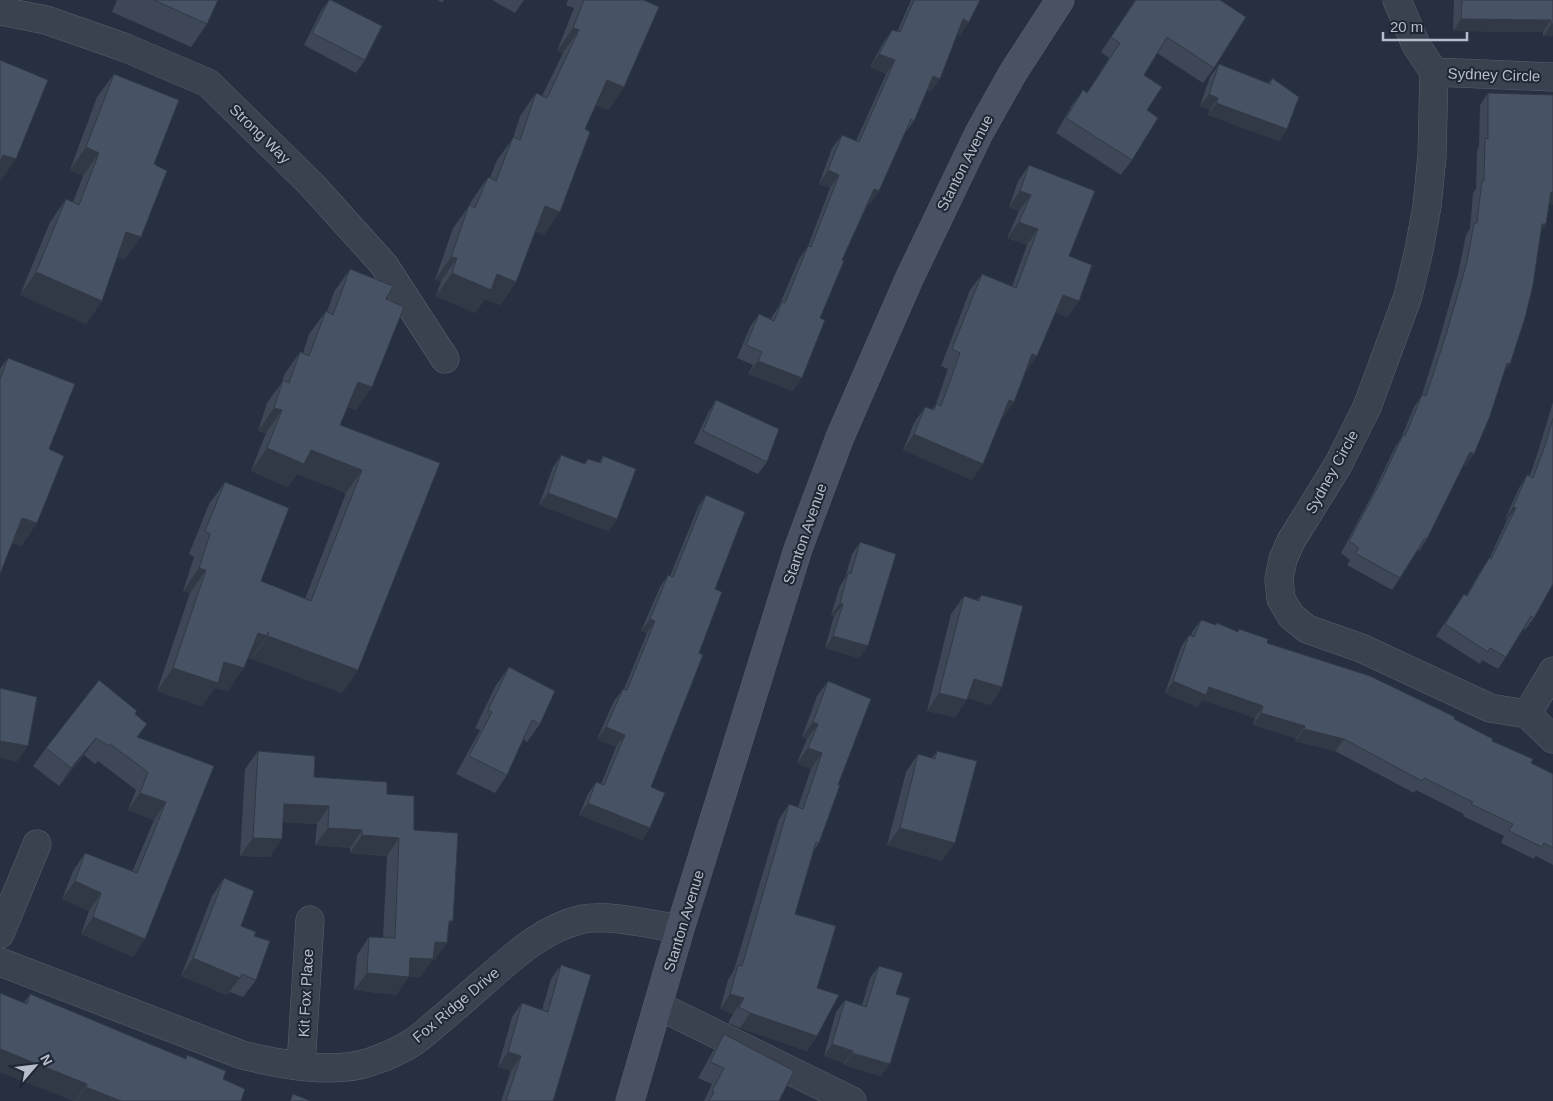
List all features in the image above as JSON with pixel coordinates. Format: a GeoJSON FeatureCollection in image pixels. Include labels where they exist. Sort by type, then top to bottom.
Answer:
{"type":"FeatureCollection","features":[{"type":"Feature","properties":{"kind":"street","name":"Stanton Avenue"},"geometry":{"type":"LineString","coordinates":[[630,1101],[680,929],[798,549],[840,437],[909,279],[979,133],[1014,71],[1060,0]]}},
{"type":"Feature","properties":{"kind":"street","name":"Sydney Circle"},"geometry":{"type":"LineString","coordinates":[[1397,0],[1416,45],[1434,72],[1432,156],[1427,206],[1419,250],[1408,296],[1367,407],[1338,465],[1282,559],[1279,580],[1282,598],[1290,616],[1307,629],[1361,648],[1490,708],[1527,714]]}},
{"type":"Feature","properties":{"kind":"street","name":"Strong Way"},"geometry":{"type":"LineString","coordinates":[[0,11],[46,20],[126,48],[208,83],[312,184],[384,265],[445,359]]}},
{"type":"Feature","properties":{"kind":"street","name":"Sydney Circle"},"geometry":{"type":"LineString","coordinates":[[1434,72],[1553,77]]}},
{"type":"Feature","properties":{"kind":"street"},"geometry":{"type":"LineString","coordinates":[[1553,671],[1527,714],[1553,740]]}},
{"type":"Feature","properties":{"kind":"street"},"geometry":{"type":"LineString","coordinates":[[0,934],[37,844]]}},
{"type":"Feature","properties":{"kind":"street","name":"Fox Ridge Drive"},"geometry":{"type":"LineString","coordinates":[[0,962],[242,1055],[269,1062],[301,1066],[348,1066],[369,1063],[398,1051],[415,1041],[513,956],[539,937],[564,925],[584,919],[604,918],[629,920],[680,929]]}},
{"type":"Feature","properties":{"kind":"street","name":"Kit Fox Place"},"geometry":{"type":"LineString","coordinates":[[301,1066],[310,920]]}},
{"type":"Feature","properties":{"kind":"street"},"geometry":{"type":"LineString","coordinates":[[659,1006],[852,1101]]}},
{"type":"Feature","properties":{"kind":"building"},"geometry":{"type":"Polygon","coordinates":[[[154,0],[218,0],[207,24],[154,0]]]}},
{"type":"Feature","properties":{"kind":"building"},"geometry":{"type":"Polygon","coordinates":[[[329,0],[382,26],[365,60],[312,33],[329,0]]]}},
{"type":"Feature","properties":{"kind":"building"},"geometry":{"type":"Polygon","coordinates":[[[584,0],[644,0],[659,7],[624,87],[607,80],[585,129],[590,132],[560,212],[545,206],[516,282],[497,274],[491,290],[452,273],[457,258],[451,257],[469,205],[475,208],[488,177],[496,181],[513,137],[520,140],[536,93],[547,98],[579,30],[573,28],[584,0]]]}},
{"type":"Feature","properties":{"kind":"building"},"geometry":{"type":"Polygon","coordinates":[[[914,0],[980,0],[969,22],[963,19],[940,79],[933,76],[914,121],[911,119],[879,191],[874,189],[842,260],[844,261],[820,318],[825,320],[802,378],[758,361],[762,352],[746,345],[759,314],[774,321],[782,302],[785,303],[808,246],[811,247],[839,175],[828,170],[842,135],[859,142],[895,60],[879,54],[892,30],[900,32],[914,0]]]}},
{"type":"Feature","properties":{"kind":"building"},"geometry":{"type":"Polygon","coordinates":[[[1136,0],[1220,0],[1246,17],[1214,68],[1167,37],[1144,75],[1162,87],[1147,110],[1158,118],[1132,160],[1066,118],[1083,90],[1087,93],[1120,43],[1111,37],[1136,0]]]}},
{"type":"Feature","properties":{"kind":"building"},"geometry":{"type":"Polygon","coordinates":[[[1462,0],[1553,0],[1553,24],[1551,24],[1551,20],[1461,19],[1462,0]]]}},
{"type":"Feature","properties":{"kind":"building"},"geometry":{"type":"Polygon","coordinates":[[[0,60],[48,80],[16,159],[3,155],[0,163],[0,60]]]}},
{"type":"Feature","properties":{"kind":"building"},"geometry":{"type":"Polygon","coordinates":[[[1219,64],[1270,84],[1272,78],[1299,97],[1287,129],[1216,103],[1218,98],[1209,94],[1219,64]]]}},
{"type":"Feature","properties":{"kind":"building"},"geometry":{"type":"Polygon","coordinates":[[[114,74],[179,100],[154,164],[167,171],[141,237],[126,232],[102,301],[36,272],[66,199],[79,205],[99,153],[86,147],[114,74]]]}},
{"type":"Feature","properties":{"kind":"building"},"geometry":{"type":"Polygon","coordinates":[[[1488,93],[1553,95],[1553,192],[1551,192],[1546,224],[1542,224],[1533,285],[1525,318],[1510,364],[1507,363],[1490,416],[1474,454],[1470,452],[1427,539],[1425,538],[1400,578],[1355,553],[1359,548],[1349,541],[1403,435],[1405,436],[1422,395],[1426,396],[1446,335],[1467,262],[1474,223],[1477,223],[1482,180],[1484,181],[1485,138],[1488,139],[1488,93]]]}},
{"type":"Feature","properties":{"kind":"building"},"geometry":{"type":"Polygon","coordinates":[[[1029,165],[1095,191],[1069,256],[1092,265],[1079,301],[1063,295],[1037,356],[1032,354],[1014,402],[1009,400],[983,464],[914,434],[925,407],[934,410],[936,404],[941,406],[960,353],[952,349],[982,274],[1016,288],[1038,229],[1019,222],[1031,195],[1020,191],[1029,165]]]}},
{"type":"Feature","properties":{"kind":"building"},"geometry":{"type":"Polygon","coordinates":[[[350,269],[393,286],[386,299],[404,307],[372,387],[358,382],[340,425],[440,463],[358,670],[268,636],[268,632],[267,636],[258,633],[244,668],[224,662],[218,683],[173,668],[206,570],[199,568],[210,534],[205,531],[225,482],[289,508],[261,581],[311,601],[362,470],[311,450],[304,464],[267,448],[282,410],[274,408],[283,380],[289,383],[300,352],[309,356],[326,311],[333,315],[350,269]]]}},
{"type":"Feature","properties":{"kind":"building"},"geometry":{"type":"Polygon","coordinates":[[[8,358],[75,384],[49,449],[64,456],[37,523],[22,518],[0,574],[0,379],[8,358]]]}},
{"type":"Feature","properties":{"kind":"building"},"geometry":{"type":"Polygon","coordinates":[[[716,400],[779,429],[767,462],[703,431],[716,400]]]}},
{"type":"Feature","properties":{"kind":"building"},"geometry":{"type":"Polygon","coordinates":[[[1553,418],[1553,584],[1534,618],[1531,616],[1506,657],[1490,648],[1488,652],[1445,624],[1464,594],[1467,596],[1489,558],[1491,559],[1516,508],[1513,507],[1527,475],[1533,478],[1553,418]]]}},
{"type":"Feature","properties":{"kind":"building"},"geometry":{"type":"Polygon","coordinates":[[[561,455],[585,464],[588,459],[601,463],[603,456],[636,469],[617,519],[548,493],[561,455]]]}},
{"type":"Feature","properties":{"kind":"building"},"geometry":{"type":"Polygon","coordinates":[[[706,495],[745,512],[715,589],[722,592],[699,653],[703,655],[651,787],[665,793],[650,828],[588,803],[596,782],[604,785],[625,735],[606,727],[623,689],[627,690],[655,621],[650,619],[668,575],[673,577],[706,495]]]}},
{"type":"Feature","properties":{"kind":"building"},"geometry":{"type":"Polygon","coordinates":[[[860,542],[896,554],[868,646],[833,636],[843,604],[840,603],[848,573],[851,574],[860,542]]]}},
{"type":"Feature","properties":{"kind":"building"},"geometry":{"type":"Polygon","coordinates":[[[981,595],[1023,606],[1002,687],[974,679],[967,700],[939,693],[964,596],[979,601],[981,595]]]}},
{"type":"Feature","properties":{"kind":"building"},"geometry":{"type":"Polygon","coordinates":[[[1201,620],[1216,625],[1217,623],[1238,632],[1239,629],[1268,639],[1267,643],[1370,676],[1455,717],[1454,719],[1493,739],[1492,741],[1533,759],[1531,763],[1553,774],[1553,848],[1544,843],[1542,847],[1509,831],[1513,824],[1471,804],[1473,802],[1424,778],[1422,781],[1344,739],[1304,729],[1305,726],[1261,713],[1263,706],[1209,687],[1206,695],[1173,681],[1189,635],[1194,637],[1201,620]]]}},
{"type":"Feature","properties":{"kind":"building"},"geometry":{"type":"Polygon","coordinates":[[[509,667],[555,691],[540,724],[532,720],[507,775],[469,756],[492,712],[488,710],[509,667]]]}},
{"type":"Feature","properties":{"kind":"building"},"geometry":{"type":"Polygon","coordinates":[[[99,680],[137,711],[135,714],[147,724],[137,737],[214,766],[145,939],[93,917],[101,893],[75,881],[85,853],[137,873],[166,802],[140,793],[148,772],[110,744],[108,746],[96,738],[71,768],[46,748],[99,680]]]}},
{"type":"Feature","properties":{"kind":"building"},"geometry":{"type":"Polygon","coordinates":[[[828,681],[871,699],[838,785],[840,785],[819,843],[816,842],[795,914],[836,926],[817,988],[839,995],[817,1036],[750,1013],[739,1007],[744,998],[730,994],[738,965],[742,966],[789,804],[803,809],[822,753],[808,748],[818,724],[813,722],[828,681]]]}},
{"type":"Feature","properties":{"kind":"building"},"geometry":{"type":"Polygon","coordinates":[[[0,688],[37,697],[28,746],[0,741],[0,688]]]}},
{"type":"Feature","properties":{"kind":"building"},"geometry":{"type":"Polygon","coordinates":[[[258,751],[315,756],[314,777],[387,782],[387,794],[414,796],[414,830],[458,833],[453,921],[449,921],[447,943],[435,942],[433,959],[410,958],[409,977],[367,973],[369,937],[395,938],[399,838],[362,835],[362,830],[328,828],[329,806],[284,804],[282,839],[253,838],[258,751]]]}},
{"type":"Feature","properties":{"kind":"building"},"geometry":{"type":"Polygon","coordinates":[[[937,751],[977,761],[955,843],[900,828],[918,754],[935,759],[937,751]]]}},
{"type":"Feature","properties":{"kind":"building"},"geometry":{"type":"Polygon","coordinates":[[[224,878],[254,891],[241,926],[256,932],[254,936],[270,941],[256,980],[242,974],[240,978],[193,958],[224,878]]]}},
{"type":"Feature","properties":{"kind":"building"},"geometry":{"type":"Polygon","coordinates":[[[561,965],[591,975],[553,1101],[506,1101],[521,1056],[508,1052],[522,1003],[548,1012],[561,965]]]}},
{"type":"Feature","properties":{"kind":"building"},"geometry":{"type":"Polygon","coordinates":[[[879,966],[903,973],[896,994],[910,998],[890,1064],[852,1053],[853,1051],[832,1044],[845,1000],[866,1007],[879,966]]]}},
{"type":"Feature","properties":{"kind":"building"},"geometry":{"type":"Polygon","coordinates":[[[0,993],[27,1004],[30,994],[186,1059],[187,1055],[226,1071],[223,1079],[245,1089],[241,1101],[121,1101],[86,1087],[87,1084],[0,1049],[0,993]]]}},
{"type":"Feature","properties":{"kind":"building"},"geometry":{"type":"Polygon","coordinates":[[[724,1034],[794,1071],[779,1101],[709,1101],[724,1068],[710,1062],[724,1034]]]}},
{"type":"Feature","properties":{"kind":"building"},"geometry":{"type":"Polygon","coordinates":[[[293,1094],[311,1101],[290,1101],[293,1094]]]}}]}
